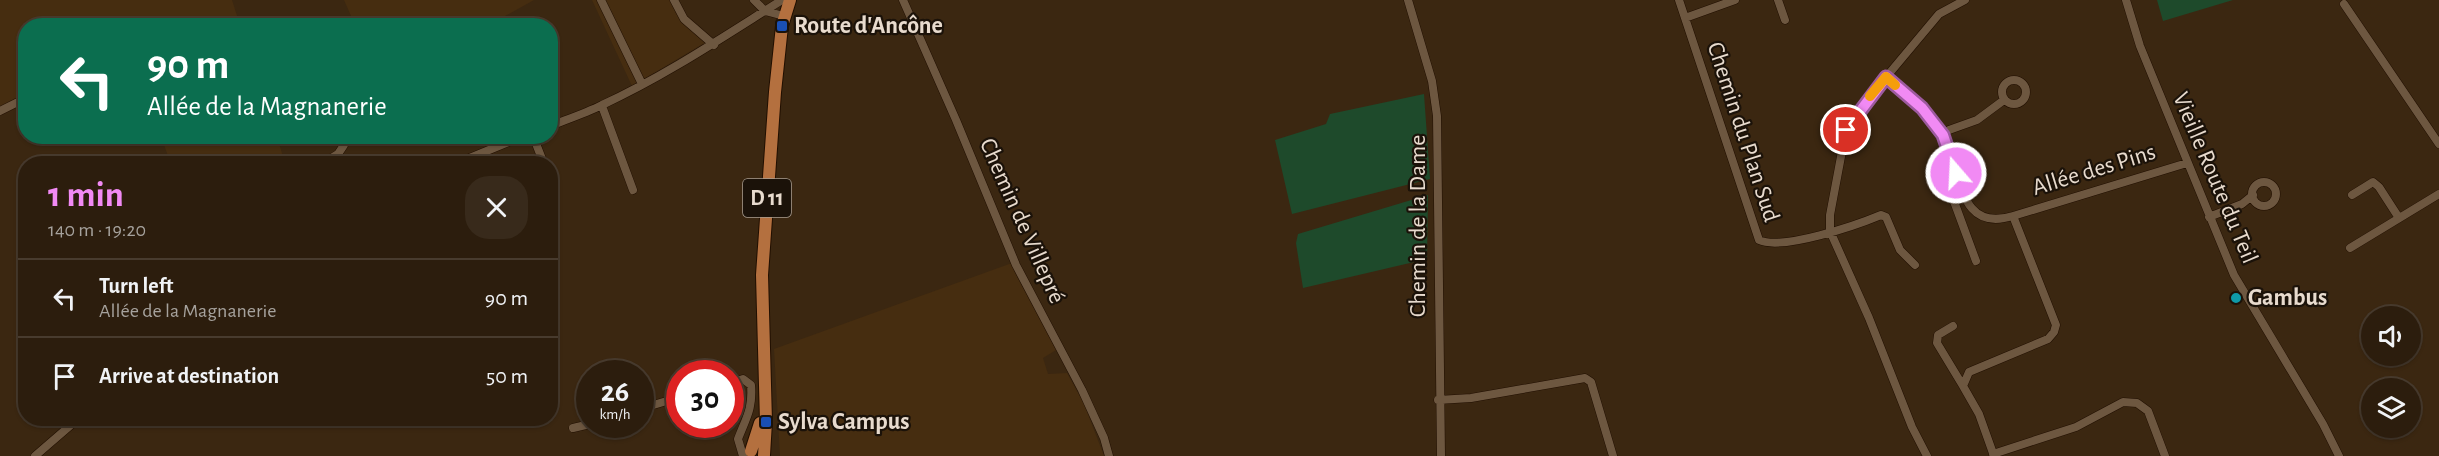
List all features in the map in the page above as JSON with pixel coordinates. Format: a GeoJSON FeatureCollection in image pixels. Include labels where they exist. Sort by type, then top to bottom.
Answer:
{"type":"FeatureCollection","features":[{"type":"Feature","properties":{"kind":"main road","name":"D 11"},"geometry":{"type":"LineString","coordinates":[[753,455],[766,399],[762,275],[772,124],[784,16],[790,0]]}},
{"type":"Feature","properties":{"kind":"street"},"geometry":{"type":"LineString","coordinates":[[601,0],[642,84]]}},
{"type":"Feature","properties":{"kind":"street"},"geometry":{"type":"LineString","coordinates":[[674,0],[684,19],[714,45]]}},
{"type":"Feature","properties":{"kind":"street"},"geometry":{"type":"LineString","coordinates":[[753,0],[765,11],[784,16]]}},
{"type":"Feature","properties":{"kind":"street"},"geometry":{"type":"LineString","coordinates":[[558,123],[602,106],[714,45],[782,0]]}},
{"type":"Feature","properties":{"kind":"street","name":"Chemin de Villepré"},"geometry":{"type":"LineString","coordinates":[[903,0],[1016,264],[1082,390],[1104,438],[1109,456]]}},
{"type":"Feature","properties":{"kind":"street","name":"Chemin de la Dame"},"geometry":{"type":"LineString","coordinates":[[1408,0],[1432,81],[1437,116],[1438,400],[1441,456]]}},
{"type":"Feature","properties":{"kind":"street","name":"Chemin du Plan Sud"},"geometry":{"type":"LineString","coordinates":[[1679,0],[1759,240],[1767,244],[1783,243],[1830,231]]}},
{"type":"Feature","properties":{"kind":"street"},"geometry":{"type":"LineString","coordinates":[[1684,18],[1735,0]]}},
{"type":"Feature","properties":{"kind":"street"},"geometry":{"type":"LineString","coordinates":[[1778,0],[1785,20]]}},
{"type":"Feature","properties":{"kind":"street"},"geometry":{"type":"LineString","coordinates":[[1927,456],[1909,420],[1869,318],[1830,231],[1830,214],[1846,130],[1886,77],[1939,14],[1964,0]]}},
{"type":"Feature","properties":{"kind":"street","name":"Vieille Route du Teil"},"geometry":{"type":"LineString","coordinates":[[2126,0],[2140,46],[2234,275],[2323,424],[2339,456]]}},
{"type":"Feature","properties":{"kind":"street"},"geometry":{"type":"LineString","coordinates":[[2344,3],[2439,144]]}},
{"type":"Feature","properties":{"kind":"street"},"geometry":{"type":"LineString","coordinates":[[1886,77],[1922,108],[1943,135],[1962,192],[1952,196],[1976,261]]}},
{"type":"Feature","properties":{"kind":"street"},"geometry":{"type":"LineString","coordinates":[[1943,135],[1949,130],[1977,120],[2004,100]]}},
{"type":"Feature","properties":{"kind":"street"},"geometry":{"type":"LineString","coordinates":[[0,111],[18,102]]}},
{"type":"Feature","properties":{"kind":"street"},"geometry":{"type":"LineString","coordinates":[[602,106],[633,190]]}},
{"type":"Feature","properties":{"kind":"street"},"geometry":{"type":"LineString","coordinates":[[335,156],[344,146],[343,144]]}},
{"type":"Feature","properties":{"kind":"street"},"geometry":{"type":"LineString","coordinates":[[474,156],[504,144]]}},
{"type":"Feature","properties":{"kind":"street","name":"Allée des Pins"},"geometry":{"type":"LineString","coordinates":[[1962,192],[1965,200],[1975,212],[1986,218],[1998,220],[2187,163]]}},
{"type":"Feature","properties":{"kind":"street"},"geometry":{"type":"LineString","coordinates":[[2352,195],[2373,182],[2379,187],[2399,218]]}},
{"type":"Feature","properties":{"kind":"street"},"geometry":{"type":"LineString","coordinates":[[2350,248],[2439,194]]}},
{"type":"Feature","properties":{"kind":"street"},"geometry":{"type":"LineString","coordinates":[[2209,217],[2242,204],[2253,195]]}},
{"type":"Feature","properties":{"kind":"street"},"geometry":{"type":"LineString","coordinates":[[1830,231],[1848,229],[1881,215],[1886,217],[1900,250],[1915,265]]}},
{"type":"Feature","properties":{"kind":"street"},"geometry":{"type":"LineString","coordinates":[[1963,386],[1969,372],[2048,339],[2054,332],[2056,325],[2013,216]]}},
{"type":"Feature","properties":{"kind":"street"},"geometry":{"type":"LineString","coordinates":[[1953,326],[1938,335],[1936,344],[1979,414],[1993,455],[2076,427],[2123,402],[2137,403],[2148,411],[2165,456]]}},
{"type":"Feature","properties":{"kind":"street"},"geometry":{"type":"LineString","coordinates":[[1438,400],[1471,398],[1585,378],[1591,382],[1613,456]]}},
{"type":"Feature","properties":{"kind":"street"},"geometry":{"type":"LineString","coordinates":[[744,380],[751,386],[753,400],[744,426]]}},
{"type":"Feature","properties":{"kind":"street"},"geometry":{"type":"LineString","coordinates":[[35,456],[70,426]]}},
{"type":"Feature","properties":{"kind":"street"},"geometry":{"type":"LineString","coordinates":[[738,438],[753,455]]}},
{"type":"Feature","properties":{"kind":"shaded area"},"geometry":{"type":"Polygon","coordinates":[[[0,0],[232,0],[238,18],[18,18],[18,102],[0,111],[0,0]]]}},
{"type":"Feature","properties":{"kind":"shaded area"},"geometry":{"type":"Polygon","coordinates":[[[344,0],[534,0],[501,18],[352,18],[344,0]]]}},
{"type":"Feature","properties":{"kind":"shaded area"},"geometry":{"type":"Polygon","coordinates":[[[592,0],[671,0],[677,15],[706,42],[632,86],[592,0]]]}},
{"type":"Feature","properties":{"kind":"shaded area"},"geometry":{"type":"Polygon","coordinates":[[[164,144],[279,144],[283,156],[168,156],[164,144]]]}},
{"type":"Feature","properties":{"kind":"shaded area"},"geometry":{"type":"Polygon","coordinates":[[[1012,263],[1056,350],[1043,358],[1048,374],[1067,373],[1084,404],[1104,456],[780,456],[774,349],[1012,263]]]}},
{"type":"Feature","properties":{"kind":"green space"},"geometry":{"type":"Polygon","coordinates":[[[2157,0],[2233,0],[2163,21],[2157,0]]]}},
{"type":"Feature","properties":{"kind":"green space"},"geometry":{"type":"Polygon","coordinates":[[[1424,94],[1430,179],[1292,214],[1275,140],[1326,124],[1330,114],[1424,94]]]}},
{"type":"Feature","properties":{"kind":"green space"},"geometry":{"type":"Polygon","coordinates":[[[1428,195],[1427,259],[1303,288],[1296,243],[1298,234],[1428,195]]]}},
{"type":"Feature","properties":{"kind":"slow traffic"},"geometry":{"type":"LineString","coordinates":[[1870,96],[1886,77],[1895,85]]}},
{"type":"Feature","properties":{"kind":"place","name":"Route d'Ancône"},"geometry":{"type":"Point","coordinates":[782,26]}},
{"type":"Feature","properties":{"kind":"place","name":"Gambus"},"geometry":{"type":"Point","coordinates":[2236,298]}},
{"type":"Feature","properties":{"kind":"place","name":"Sylva Campus"},"geometry":{"type":"Point","coordinates":[766,422]}},
{"type":"Feature","properties":{"kind":"route"},"geometry":{"type":"LineString","coordinates":[[1846,130],[1886,77],[1922,108],[1943,135],[1956,173]]}}]}
